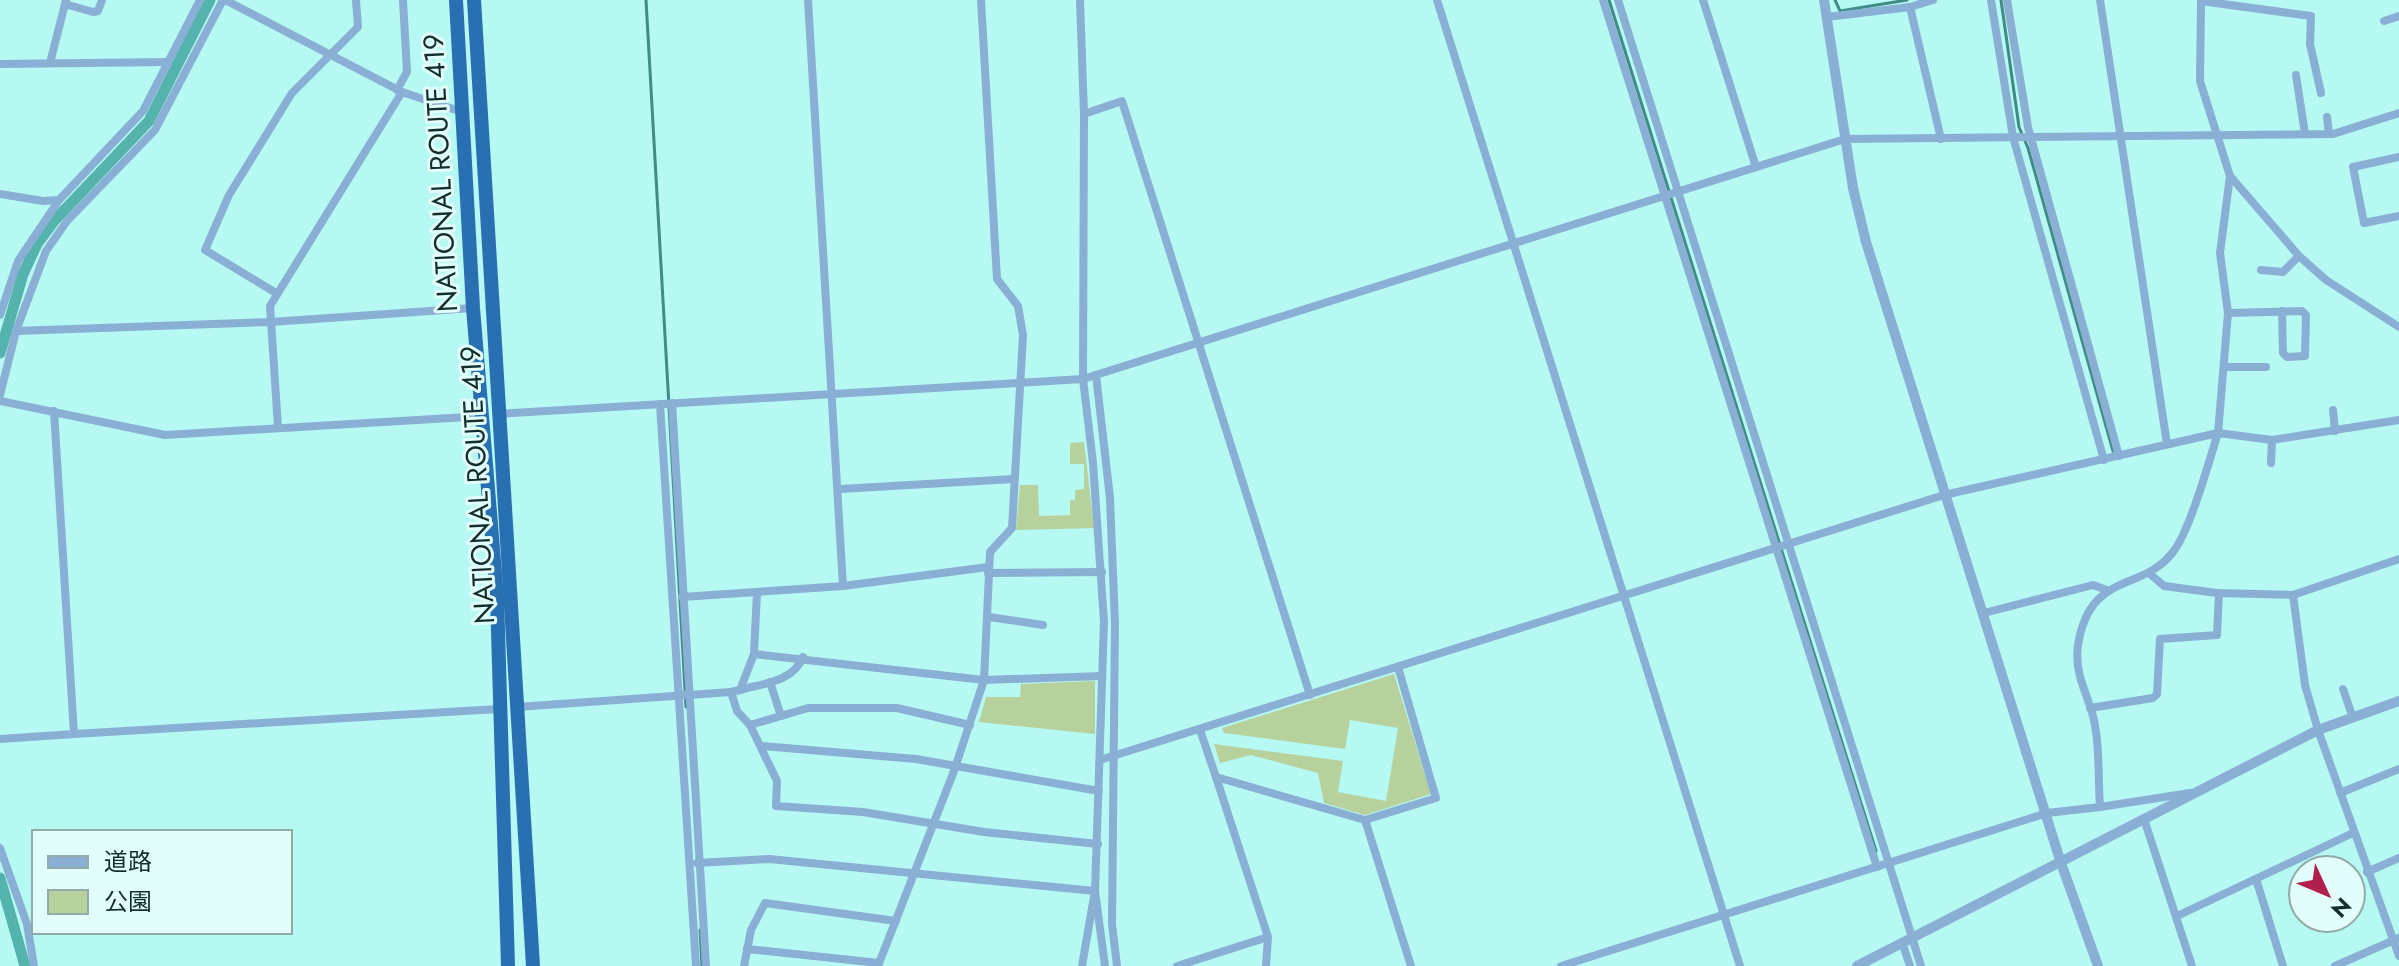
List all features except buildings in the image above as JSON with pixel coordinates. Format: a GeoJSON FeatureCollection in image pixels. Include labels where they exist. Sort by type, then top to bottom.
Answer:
{"type":"FeatureCollection","features":[{"type":"Feature","properties":{"kind":"highway","name":"NATIONAL ROUTE 419"},"geometry":{"type":"LineString","coordinates":[[456,0],[473,308],[497,597],[508,966]]}},
{"type":"Feature","properties":{"kind":"highway","name":"NATIONAL ROUTE 419"},"geometry":{"type":"LineString","coordinates":[[474,0],[533,966]]}},
{"type":"Feature","properties":{"kind":"street"},"geometry":{"type":"LineString","coordinates":[[50,63],[65,2],[98,11],[102,0]]}},
{"type":"Feature","properties":{"kind":"street"},"geometry":{"type":"LineString","coordinates":[[0,315],[18,261],[59,200],[143,111],[200,0]]}},
{"type":"Feature","properties":{"kind":"street"},"geometry":{"type":"LineString","coordinates":[[0,395],[16,331],[46,251],[67,221],[155,130],[224,0],[399,91],[463,112]]}},
{"type":"Feature","properties":{"kind":"street"},"geometry":{"type":"LineString","coordinates":[[276,293],[205,250],[229,195],[292,93],[358,27],[356,0]]}},
{"type":"Feature","properties":{"kind":"street"},"geometry":{"type":"LineString","coordinates":[[278,427],[270,306],[399,91],[407,72],[403,0]]}},
{"type":"Feature","properties":{"kind":"street"},"geometry":{"type":"LineString","coordinates":[[808,0],[840,489],[843,586]]}},
{"type":"Feature","properties":{"kind":"street"},"geometry":{"type":"LineString","coordinates":[[747,949],[878,964],[955,766],[984,680],[990,552],[1012,528],[1023,335],[1018,306],[997,279],[981,0]]}},
{"type":"Feature","properties":{"kind":"street"},"geometry":{"type":"LineString","coordinates":[[1080,0],[1084,114],[1083,379],[1102,572],[1098,844],[1095,891],[1082,966]]}},
{"type":"Feature","properties":{"kind":"street"},"geometry":{"type":"LineString","coordinates":[[1437,0],[1740,966]]}},
{"type":"Feature","properties":{"kind":"street"},"geometry":{"type":"LineString","coordinates":[[1603,0],[1672,194]]}},
{"type":"Feature","properties":{"kind":"street"},"geometry":{"type":"LineString","coordinates":[[1618,0],[1672,194],[1782,546],[1877,867]]}},
{"type":"Feature","properties":{"kind":"street"},"geometry":{"type":"LineString","coordinates":[[1703,0],[1756,167]]}},
{"type":"Feature","properties":{"kind":"street"},"geometry":{"type":"LineString","coordinates":[[1824,0],[1845,139],[1866,242],[2061,863],[2098,966]]}},
{"type":"Feature","properties":{"kind":"street"},"geometry":{"type":"LineString","coordinates":[[1827,17],[1910,7],[1933,0]]}},
{"type":"Feature","properties":{"kind":"street"},"geometry":{"type":"LineString","coordinates":[[1991,0],[2014,137],[2104,460]]}},
{"type":"Feature","properties":{"kind":"street"},"geometry":{"type":"LineString","coordinates":[[2007,0],[2031,138],[2119,456]]}},
{"type":"Feature","properties":{"kind":"street"},"geometry":{"type":"LineString","coordinates":[[2100,0],[2167,444]]}},
{"type":"Feature","properties":{"kind":"street"},"geometry":{"type":"LineString","coordinates":[[2321,93],[2310,44],[2311,16],[2206,2],[2200,81],[2230,176],[2299,256],[2326,280],[2399,327]]}},
{"type":"Feature","properties":{"kind":"street"},"geometry":{"type":"LineString","coordinates":[[1910,7],[1941,139]]}},
{"type":"Feature","properties":{"kind":"street"},"geometry":{"type":"LineString","coordinates":[[2384,21],[2399,16]]}},
{"type":"Feature","properties":{"kind":"street"},"geometry":{"type":"LineString","coordinates":[[0,64],[168,62]]}},
{"type":"Feature","properties":{"kind":"street"},"geometry":{"type":"LineString","coordinates":[[2296,75],[2305,134]]}},
{"type":"Feature","properties":{"kind":"street"},"geometry":{"type":"LineString","coordinates":[[1084,114],[1122,101],[1310,695]]}},
{"type":"Feature","properties":{"kind":"street"},"geometry":{"type":"LineString","coordinates":[[0,401],[155,434],[1083,379],[1845,139],[2329,134],[2399,113]]}},
{"type":"Feature","properties":{"kind":"street"},"geometry":{"type":"LineString","coordinates":[[2327,117],[2329,134]]}},
{"type":"Feature","properties":{"kind":"street"},"geometry":{"type":"LineString","coordinates":[[2399,157],[2353,167],[2364,223],[2399,216]]}},
{"type":"Feature","properties":{"kind":"street"},"geometry":{"type":"LineString","coordinates":[[83,176],[98,190]]}},
{"type":"Feature","properties":{"kind":"street"},"geometry":{"type":"LineString","coordinates":[[2100,807],[2090,708],[2077,671],[2078,644],[2087,618],[2107,590],[2149,573],[2174,552],[2218,433],[2226,367],[2228,313],[2220,253],[2230,176]]}},
{"type":"Feature","properties":{"kind":"street"},"geometry":{"type":"LineString","coordinates":[[0,194],[43,201],[59,200]]}},
{"type":"Feature","properties":{"kind":"street"},"geometry":{"type":"LineString","coordinates":[[2261,270],[2283,272],[2299,256]]}},
{"type":"Feature","properties":{"kind":"street"},"geometry":{"type":"LineString","coordinates":[[16,331],[271,322],[473,308]]}},
{"type":"Feature","properties":{"kind":"street"},"geometry":{"type":"LineString","coordinates":[[2228,313],[2282,311],[2302,311],[2306,315],[2305,356],[2287,357],[2283,353],[2282,311]]}},
{"type":"Feature","properties":{"kind":"street"},"geometry":{"type":"LineString","coordinates":[[2226,367],[2266,367]]}},
{"type":"Feature","properties":{"kind":"street"},"geometry":{"type":"LineString","coordinates":[[1096,375],[1113,571],[1115,756],[1112,924],[1117,966]]}},
{"type":"Feature","properties":{"kind":"street"},"geometry":{"type":"LineString","coordinates":[[671,403],[684,597],[685,697],[695,863],[706,966]]}},
{"type":"Feature","properties":{"kind":"street"},"geometry":{"type":"LineString","coordinates":[[660,404],[673,597],[685,697]]}},
{"type":"Feature","properties":{"kind":"street"},"geometry":{"type":"LineString","coordinates":[[2333,410],[2335,431]]}},
{"type":"Feature","properties":{"kind":"street"},"geometry":{"type":"LineString","coordinates":[[54,411],[74,734]]}},
{"type":"Feature","properties":{"kind":"street"},"geometry":{"type":"LineString","coordinates":[[1100,760],[1944,495],[2218,433],[2272,440],[2399,420]]}},
{"type":"Feature","properties":{"kind":"street"},"geometry":{"type":"LineString","coordinates":[[2271,463],[2272,440]]}},
{"type":"Feature","properties":{"kind":"street"},"geometry":{"type":"LineString","coordinates":[[840,489],[1014,479]]}},
{"type":"Feature","properties":{"kind":"street"},"geometry":{"type":"LineString","coordinates":[[1782,546],[1888,863],[1908,943],[1910,966]]}},
{"type":"Feature","properties":{"kind":"street"},"geometry":{"type":"LineString","coordinates":[[2149,573],[2164,586],[2219,593],[2293,595],[2399,559]]}},
{"type":"Feature","properties":{"kind":"street"},"geometry":{"type":"LineString","coordinates":[[673,597],[843,586],[988,570],[1102,572]]}},
{"type":"Feature","properties":{"kind":"street"},"geometry":{"type":"LineString","coordinates":[[1984,613],[2093,585],[2107,590]]}},
{"type":"Feature","properties":{"kind":"street"},"geometry":{"type":"LineString","coordinates":[[757,592],[754,654],[735,691],[737,711],[750,725],[777,781],[776,806],[863,812],[932,825],[1098,844]]}},
{"type":"Feature","properties":{"kind":"street"},"geometry":{"type":"LineString","coordinates":[[2090,708],[2153,698],[2157,694],[2160,639],[2217,635],[2219,593]]}},
{"type":"Feature","properties":{"kind":"street"},"geometry":{"type":"LineString","coordinates":[[2293,595],[2305,685],[2361,854]]}},
{"type":"Feature","properties":{"kind":"street"},"geometry":{"type":"LineString","coordinates":[[989,617],[1043,625]]}},
{"type":"Feature","properties":{"kind":"street"},"geometry":{"type":"LineString","coordinates":[[754,654],[803,657],[937,677],[984,680],[1102,676]]}},
{"type":"Feature","properties":{"kind":"street"},"geometry":{"type":"LineString","coordinates":[[517,707],[735,691],[789,677],[798,669],[803,657]]}},
{"type":"Feature","properties":{"kind":"street"},"geometry":{"type":"LineString","coordinates":[[1216,777],[1365,820],[1436,798],[1398,667]]}},
{"type":"Feature","properties":{"kind":"street"},"geometry":{"type":"LineString","coordinates":[[770,682],[781,716]]}},
{"type":"Feature","properties":{"kind":"street"},"geometry":{"type":"LineString","coordinates":[[2343,689],[2353,718]]}},
{"type":"Feature","properties":{"kind":"street"},"geometry":{"type":"LineString","coordinates":[[1857,966],[2145,822],[2318,730],[2399,701]]}},
{"type":"Feature","properties":{"kind":"street"},"geometry":{"type":"LineString","coordinates":[[750,725],[808,708],[897,708],[970,725]]}},
{"type":"Feature","properties":{"kind":"street"},"geometry":{"type":"LineString","coordinates":[[0,739],[498,709]]}},
{"type":"Feature","properties":{"kind":"street"},"geometry":{"type":"LineString","coordinates":[[1200,730],[1268,937],[1266,966]]}},
{"type":"Feature","properties":{"kind":"street"},"geometry":{"type":"LineString","coordinates":[[761,746],[866,753],[1099,791]]}},
{"type":"Feature","properties":{"kind":"street"},"geometry":{"type":"LineString","coordinates":[[2340,793],[2399,769]]}},
{"type":"Feature","properties":{"kind":"street"},"geometry":{"type":"LineString","coordinates":[[1561,966],[2047,813],[2201,791]]}},
{"type":"Feature","properties":{"kind":"street"},"geometry":{"type":"LineString","coordinates":[[1365,820],[1411,966]]}},
{"type":"Feature","properties":{"kind":"street"},"geometry":{"type":"LineString","coordinates":[[2145,822],[2192,966]]}},
{"type":"Feature","properties":{"kind":"street"},"geometry":{"type":"LineString","coordinates":[[2177,916],[2353,833]]}},
{"type":"Feature","properties":{"kind":"street"},"geometry":{"type":"LineString","coordinates":[[0,848],[27,924],[34,966]]}},
{"type":"Feature","properties":{"kind":"street"},"geometry":{"type":"LineString","coordinates":[[2399,858],[2367,872],[2396,939],[2399,956]]}},
{"type":"Feature","properties":{"kind":"street"},"geometry":{"type":"LineString","coordinates":[[695,863],[769,859],[1095,891]]}},
{"type":"Feature","properties":{"kind":"street"},"geometry":{"type":"LineString","coordinates":[[695,863],[696,966]]}},
{"type":"Feature","properties":{"kind":"street"},"geometry":{"type":"LineString","coordinates":[[2256,879],[2283,966]]}},
{"type":"Feature","properties":{"kind":"street"},"geometry":{"type":"LineString","coordinates":[[1095,891],[1105,966]]}},
{"type":"Feature","properties":{"kind":"street"},"geometry":{"type":"LineString","coordinates":[[744,966],[751,930],[765,903],[896,921]]}},
{"type":"Feature","properties":{"kind":"street"},"geometry":{"type":"LineString","coordinates":[[1177,966],[1268,937]]}},
{"type":"Feature","properties":{"kind":"street"},"geometry":{"type":"LineString","coordinates":[[2335,966],[2396,939]]}},
{"type":"Feature","properties":{"kind":"street"},"geometry":{"type":"LineString","coordinates":[[1908,943],[1921,966]]}},
{"type":"Feature","properties":{"kind":"green space"},"geometry":{"type":"Polygon","coordinates":[[[1084,442],[1094,528],[1016,530],[1020,485],[1038,485],[1039,516],[1070,515],[1070,500],[1075,500],[1075,490],[1084,489],[1084,464],[1070,464],[1070,443],[1084,442]]]}},
{"type":"Feature","properties":{"kind":"green space"},"geometry":{"type":"Polygon","coordinates":[[[1394,674],[1431,794],[1365,815],[1324,803],[1318,773],[1251,755],[1220,763],[1214,744],[1343,761],[1338,792],[1386,801],[1398,728],[1350,720],[1345,749],[1224,733],[1222,728],[1394,674]]]}},
{"type":"Feature","properties":{"kind":"green space"},"geometry":{"type":"Polygon","coordinates":[[[1095,681],[1095,734],[979,722],[986,697],[1020,697],[1021,684],[1095,681]]]}},
{"type":"Feature","properties":{"kind":"waterway"},"geometry":{"type":"LineString","coordinates":[[0,353],[23,274],[37,244],[54,221],[149,121],[210,0]]}},
{"type":"Feature","properties":{"kind":"waterway"},"geometry":{"type":"LineString","coordinates":[[646,0],[686,707]]}},
{"type":"Feature","properties":{"kind":"waterway"},"geometry":{"type":"LineString","coordinates":[[1609,0],[1876,851]]}},
{"type":"Feature","properties":{"kind":"waterway"},"geometry":{"type":"LineString","coordinates":[[1835,0],[1840,11],[1907,0]]}},
{"type":"Feature","properties":{"kind":"waterway"},"geometry":{"type":"LineString","coordinates":[[2001,0],[2019,127],[2028,148],[2113,451]]}},
{"type":"Feature","properties":{"kind":"waterway"},"geometry":{"type":"LineString","coordinates":[[0,878],[25,966]]}},
{"type":"Feature","properties":{"kind":"waterway"},"geometry":{"type":"LineString","coordinates":[[700,930],[702,966]]}}]}
